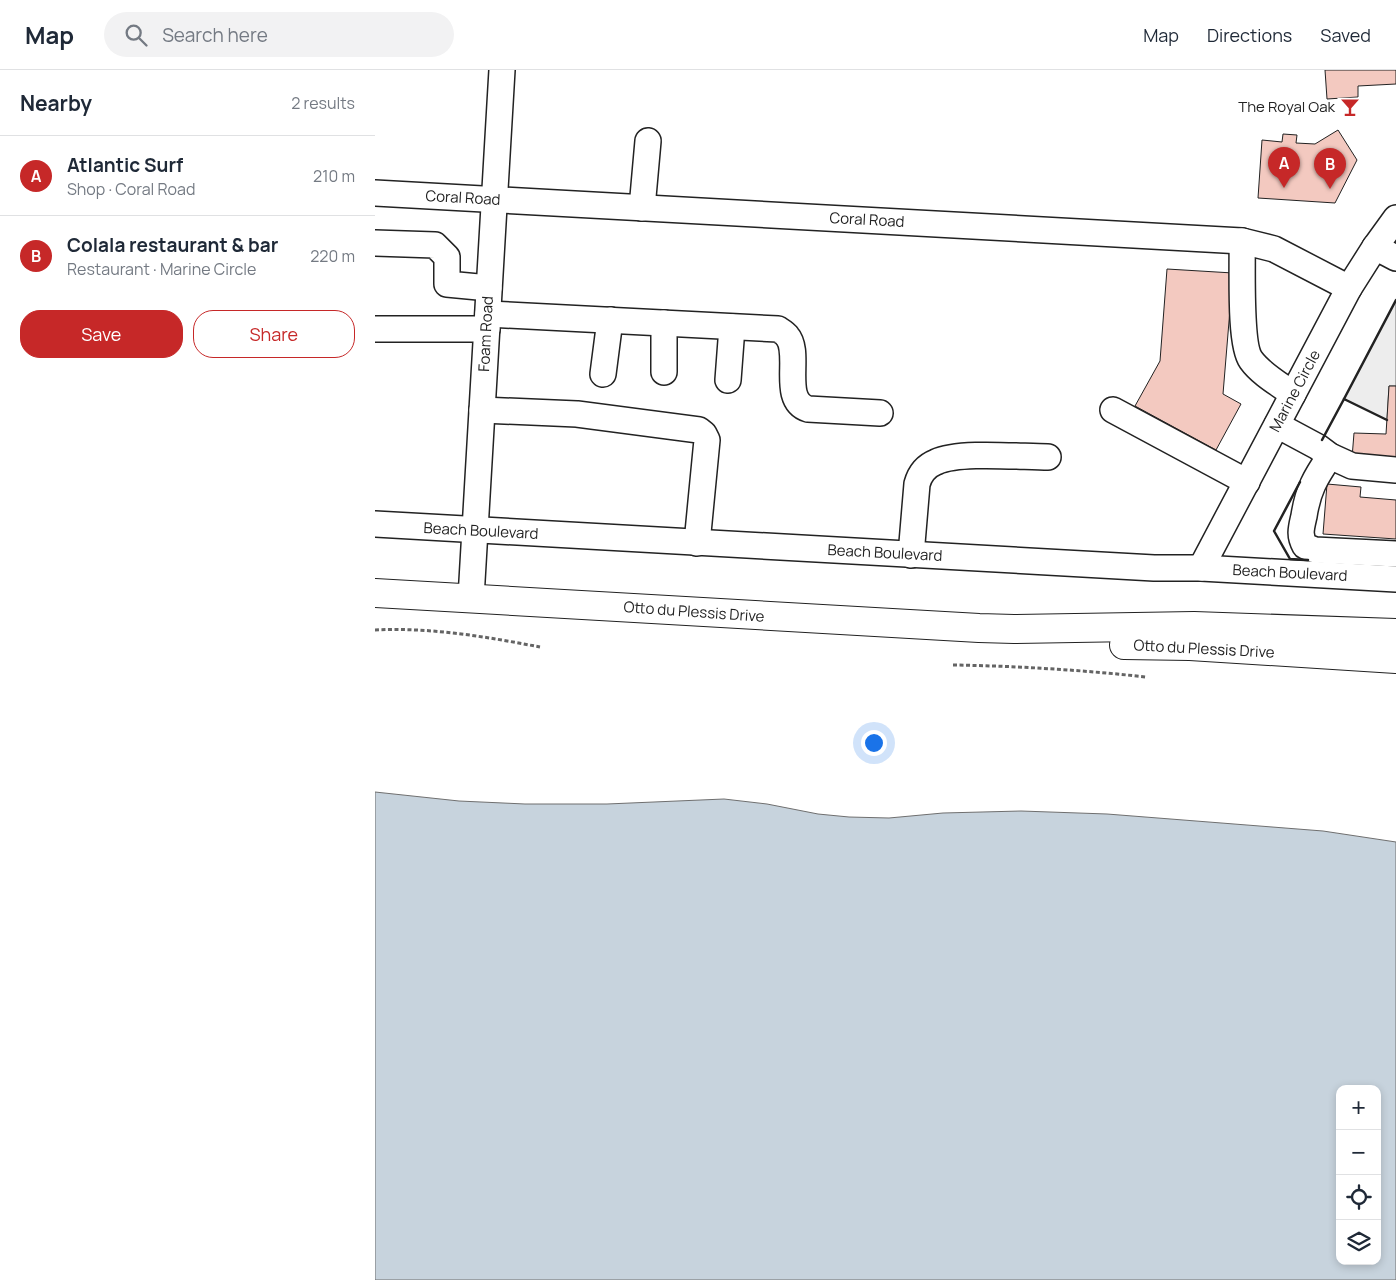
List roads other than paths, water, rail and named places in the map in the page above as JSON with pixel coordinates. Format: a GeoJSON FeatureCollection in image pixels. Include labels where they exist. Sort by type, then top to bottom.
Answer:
{"type":"FeatureCollection","features":[{"type":"Feature","properties":{"kind":"main road","name":"Otto du Plessis Drive"},"geometry":{"type":"LineString","coordinates":[[375,592],[1014,630],[1132,646],[1190,646],[1396,659]]}},
{"type":"Feature","properties":{"kind":"main road","name":"Otto du Plessis Drive"},"geometry":{"type":"LineString","coordinates":[[1014,630],[1194,626],[1396,633]]}},
{"type":"Feature","properties":{"kind":"street","name":"Foam Road"},"geometry":{"type":"LineString","coordinates":[[471,598],[501,70]]}},
{"type":"Feature","properties":{"kind":"street"},"geometry":{"type":"LineString","coordinates":[[642,208],[648,141]]}},
{"type":"Feature","properties":{"kind":"street","name":"Coral Road"},"geometry":{"type":"LineString","coordinates":[[375,193],[1242,241],[1274,249],[1349,288]]}},
{"type":"Feature","properties":{"kind":"street","name":"Marine Circle"},"geometry":{"type":"LineString","coordinates":[[1201,568],[1349,288],[1385,252],[1396,218]]}},
{"type":"Feature","properties":{"kind":"street"},"geometry":{"type":"LineString","coordinates":[[1242,241],[1243,304],[1247,354],[1260,370],[1293,394]]}},
{"type":"Feature","properties":{"kind":"street"},"geometry":{"type":"LineString","coordinates":[[375,243],[435,245],[447,257],[447,284],[489,288]]}},
{"type":"Feature","properties":{"kind":"street"},"geometry":{"type":"LineString","coordinates":[[603,374],[610,320]]}},
{"type":"Feature","properties":{"kind":"street"},"geometry":{"type":"LineString","coordinates":[[375,329],[487,321],[610,320],[777,329],[787,335],[791,344],[794,394],[799,403],[805,408],[880,413]]}},
{"type":"Feature","properties":{"kind":"street"},"geometry":{"type":"LineString","coordinates":[[664,323],[664,372]]}},
{"type":"Feature","properties":{"kind":"street"},"geometry":{"type":"LineString","coordinates":[[728,380],[732,327]]}},
{"type":"Feature","properties":{"kind":"street"},"geometry":{"type":"LineString","coordinates":[[482,410],[577,414],[696,429],[702,432],[707,440],[697,543]]}},
{"type":"Feature","properties":{"kind":"street"},"geometry":{"type":"LineString","coordinates":[[1113,410],[1247,482]]}},
{"type":"Feature","properties":{"kind":"street"},"geometry":{"type":"LineString","coordinates":[[1277,425],[1351,466],[1396,470]]}},
{"type":"Feature","properties":{"kind":"street"},"geometry":{"type":"LineString","coordinates":[[911,555],[917,484],[921,474],[929,466],[938,461],[963,456],[1048,457]]}},
{"type":"Feature","properties":{"kind":"street"},"geometry":{"type":"LineString","coordinates":[[1330,456],[1307,495],[1300,537],[1305,546],[1315,550],[1396,554]]}},
{"type":"Feature","properties":{"kind":"street","name":"Beach Boulevard"},"geometry":{"type":"LineString","coordinates":[[375,524],[911,555],[1396,579]]}},
{"type":"Feature","properties":{"kind":"place","name":"The Royal Oak"},"geometry":{"type":"Point","coordinates":[1350,107]}},
{"type":"Feature","properties":{"kind":"place","name":"Atlantic Surf"},"geometry":{"type":"Point","coordinates":[1284,188]}},
{"type":"Feature","properties":{"kind":"place","name":"Colala restaurant & bar"},"geometry":{"type":"Point","coordinates":[1330,189]}}]}
